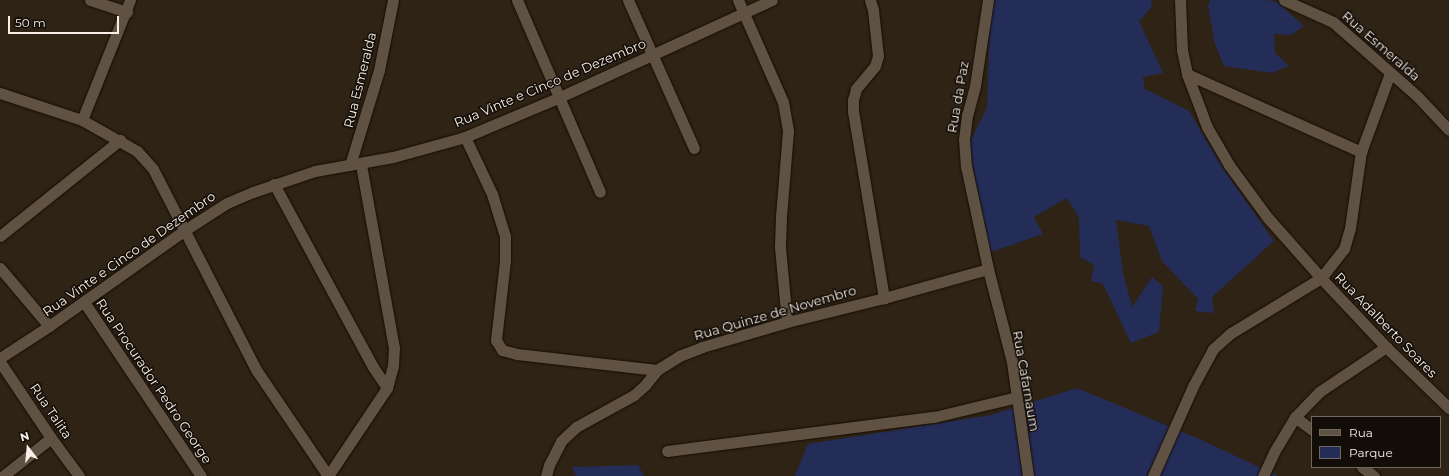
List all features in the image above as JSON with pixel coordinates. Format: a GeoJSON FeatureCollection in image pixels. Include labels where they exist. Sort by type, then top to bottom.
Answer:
{"type":"FeatureCollection","features":[{"type":"Feature","properties":{"kind":"street"},"geometry":{"type":"LineString","coordinates":[[90,0],[127,12]]}},
{"type":"Feature","properties":{"kind":"street"},"geometry":{"type":"LineString","coordinates":[[82,120],[127,12],[130,0]]}},
{"type":"Feature","properties":{"kind":"street","name":"Rua Esmeralda"},"geometry":{"type":"LineString","coordinates":[[356,164],[379,70],[393,0]]}},
{"type":"Feature","properties":{"kind":"street"},"geometry":{"type":"LineString","coordinates":[[517,0],[600,192]]}},
{"type":"Feature","properties":{"kind":"street"},"geometry":{"type":"LineString","coordinates":[[628,0],[694,148]]}},
{"type":"Feature","properties":{"kind":"street"},"geometry":{"type":"LineString","coordinates":[[738,0],[783,102],[788,131],[780,247],[787,322]]}},
{"type":"Feature","properties":{"kind":"street","name":"Rua Vinte e Cinco de Dezembro"},"geometry":{"type":"LineString","coordinates":[[0,358],[84,302],[184,230],[227,203],[274,184],[315,171],[393,157],[465,137],[560,97],[772,0]]}},
{"type":"Feature","properties":{"kind":"street"},"geometry":{"type":"LineString","coordinates":[[870,0],[873,10],[878,56],[875,66],[856,89],[853,100],[853,111],[884,298]]}},
{"type":"Feature","properties":{"kind":"street","name":"Rua da Paz"},"geometry":{"type":"LineString","coordinates":[[988,0],[975,86],[967,115],[964,139],[966,166],[988,269]]}},
{"type":"Feature","properties":{"kind":"street","name":"Rua Adalberto Soares"},"geometry":{"type":"LineString","coordinates":[[1180,0],[1182,50],[1187,74],[1207,127],[1229,165],[1268,218],[1322,278],[1386,347],[1449,408]]}},
{"type":"Feature","properties":{"kind":"street","name":"Rua Esmeralda"},"geometry":{"type":"LineString","coordinates":[[1284,0],[1333,22],[1418,97],[1449,130]]}},
{"type":"Feature","properties":{"kind":"street"},"geometry":{"type":"LineString","coordinates":[[1153,476],[1193,386],[1213,350],[1231,333],[1322,278],[1344,249],[1350,228],[1361,152],[1390,73]]}},
{"type":"Feature","properties":{"kind":"street"},"geometry":{"type":"LineString","coordinates":[[1187,74],[1361,152]]}},
{"type":"Feature","properties":{"kind":"street"},"geometry":{"type":"LineString","coordinates":[[0,93],[82,120],[120,140],[137,151],[153,169],[257,371],[328,476],[387,388],[393,366],[394,348],[356,164]]}},
{"type":"Feature","properties":{"kind":"street"},"geometry":{"type":"LineString","coordinates":[[465,137],[492,194],[504,236],[505,261],[496,340],[502,350],[517,354],[657,370]]}},
{"type":"Feature","properties":{"kind":"street"},"geometry":{"type":"LineString","coordinates":[[0,236],[120,140]]}},
{"type":"Feature","properties":{"kind":"street"},"geometry":{"type":"LineString","coordinates":[[274,184],[373,367],[387,388]]}},
{"type":"Feature","properties":{"kind":"street"},"geometry":{"type":"LineString","coordinates":[[0,268],[49,326]]}},
{"type":"Feature","properties":{"kind":"street","name":"Rua Quinze de Novembro"},"geometry":{"type":"LineString","coordinates":[[546,476],[549,465],[561,441],[576,427],[634,395],[645,385],[657,370],[680,356],[702,347],[787,322],[884,298],[988,269]]}},
{"type":"Feature","properties":{"kind":"street","name":"Rua Cafarnaum"},"geometry":{"type":"LineString","coordinates":[[988,269],[1012,362],[1028,476]]}},
{"type":"Feature","properties":{"kind":"street","name":"Rua Procurador Pedro George"},"geometry":{"type":"LineString","coordinates":[[84,302],[201,476]]}},
{"type":"Feature","properties":{"kind":"street"},"geometry":{"type":"LineString","coordinates":[[1262,476],[1274,452],[1295,417],[1319,392],[1386,347]]}},
{"type":"Feature","properties":{"kind":"street","name":"Rua Talita"},"geometry":{"type":"LineString","coordinates":[[0,362],[51,438],[79,476]]}},
{"type":"Feature","properties":{"kind":"street"},"geometry":{"type":"LineString","coordinates":[[667,451],[934,418],[1017,397]]}},
{"type":"Feature","properties":{"kind":"street"},"geometry":{"type":"LineString","coordinates":[[1295,417],[1311,429]]}},
{"type":"Feature","properties":{"kind":"street"},"geometry":{"type":"LineString","coordinates":[[3,476],[51,438]]}},
{"type":"Feature","properties":{"kind":"street"},"geometry":{"type":"LineString","coordinates":[[1363,468],[1374,476]]}},
{"type":"Feature","properties":{"kind":"green space"},"geometry":{"type":"Polygon","coordinates":[[[995,0],[1152,0],[1151,8],[1139,21],[1163,73],[1143,77],[1145,89],[1189,111],[1222,167],[1274,241],[1212,297],[1214,313],[1195,311],[1198,299],[1162,261],[1149,226],[1116,220],[1123,273],[1132,307],[1152,277],[1163,286],[1159,332],[1131,343],[1103,284],[1091,281],[1094,265],[1080,257],[1079,218],[1067,198],[1034,217],[1043,234],[988,253],[969,144],[987,108],[990,20],[995,0]]]}},
{"type":"Feature","properties":{"kind":"green space"},"geometry":{"type":"Polygon","coordinates":[[[1210,0],[1267,0],[1277,2],[1304,26],[1291,35],[1274,34],[1275,53],[1289,66],[1272,73],[1224,66],[1215,44],[1208,6],[1210,0]]]}},
{"type":"Feature","properties":{"kind":"green space"},"geometry":{"type":"Polygon","coordinates":[[[1077,388],[1204,441],[1278,476],[795,476],[808,444],[991,415],[1077,388]]]}},
{"type":"Feature","properties":{"kind":"green space"},"geometry":{"type":"Polygon","coordinates":[[[638,465],[644,476],[576,476],[572,467],[638,465]]]}}]}
